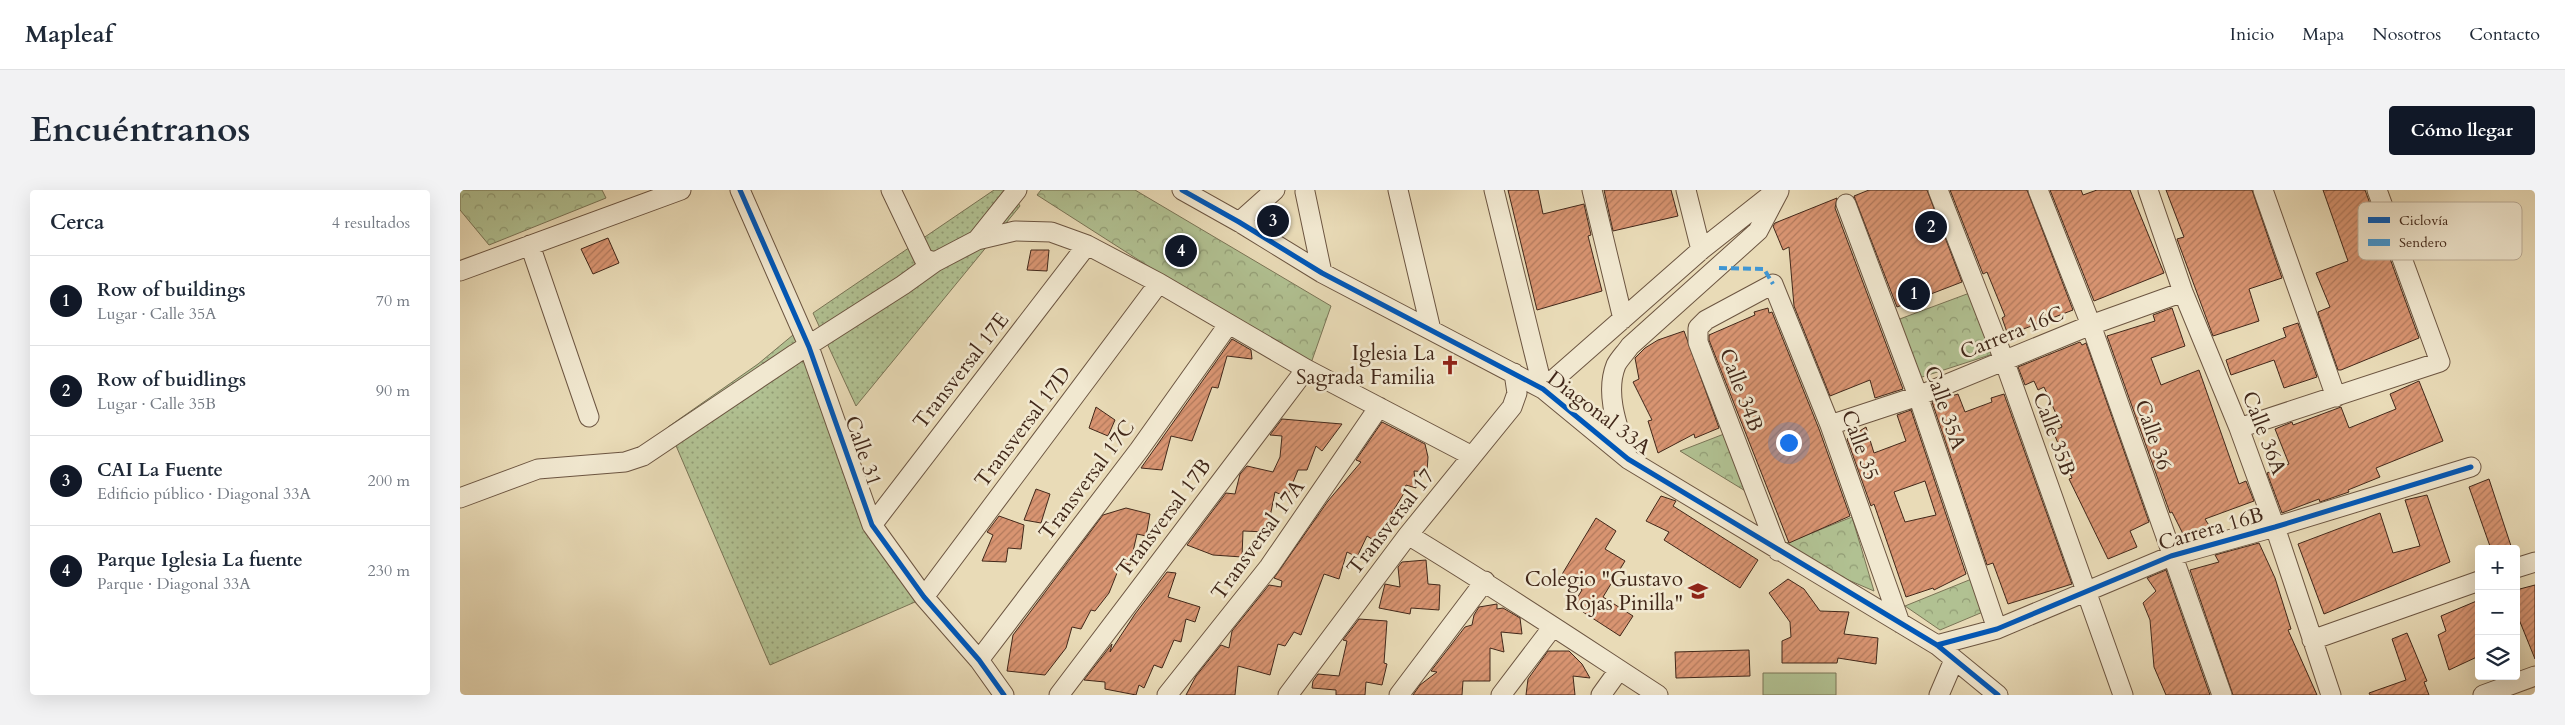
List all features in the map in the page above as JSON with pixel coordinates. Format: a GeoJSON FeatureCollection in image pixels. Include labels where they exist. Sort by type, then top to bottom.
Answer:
{"type":"FeatureCollection","features":[{"type":"Feature","properties":{"kind":"street"},"geometry":{"type":"LineString","coordinates":[[461,267],[530,245],[681,190]]}},
{"type":"Feature","properties":{"kind":"street","name":"Calle 31"},"geometry":{"type":"LineString","coordinates":[[740,190],[809,347],[872,525],[924,598],[979,660],[1004,695]]}},
{"type":"Feature","properties":{"kind":"street"},"geometry":{"type":"LineString","coordinates":[[891,190],[930,260]]}},
{"type":"Feature","properties":{"kind":"street"},"geometry":{"type":"LineString","coordinates":[[977,240],[1017,190]]}},
{"type":"Feature","properties":{"kind":"street","name":"Diagonal 33A"},"geometry":{"type":"LineString","coordinates":[[1182,190],[1239,222],[1322,273],[1543,389],[1628,459],[1937,645],[1998,695]]}},
{"type":"Feature","properties":{"kind":"street"},"geometry":{"type":"LineString","coordinates":[[1239,222],[1274,190]]}},
{"type":"Feature","properties":{"kind":"street"},"geometry":{"type":"LineString","coordinates":[[1398,190],[1431,330]]}},
{"type":"Feature","properties":{"kind":"street"},"geometry":{"type":"LineString","coordinates":[[1494,190],[1543,389],[1701,250],[1778,190]]}},
{"type":"Feature","properties":{"kind":"street"},"geometry":{"type":"LineString","coordinates":[[1592,190],[1623,319]]}},
{"type":"Feature","properties":{"kind":"street"},"geometry":{"type":"LineString","coordinates":[[1686,190],[1701,250]]}},
{"type":"Feature","properties":{"kind":"street"},"geometry":{"type":"LineString","coordinates":[[1628,459],[1615,418],[1611,388],[1617,365],[1630,346],[1758,231],[1778,190]]}},
{"type":"Feature","properties":{"kind":"street","name":"Calle 35B"},"geometry":{"type":"LineString","coordinates":[[1938,190],[2004,360],[2123,695]]}},
{"type":"Feature","properties":{"kind":"street","name":"Calle 36"},"geometry":{"type":"LineString","coordinates":[[2038,190],[2091,325],[2171,556],[2222,695]]}},
{"type":"Feature","properties":{"kind":"street","name":"Calle 36A"},"geometry":{"type":"LineString","coordinates":[[2148,190],[2183,292],[2239,428],[2275,527],[2331,695]]}},
{"type":"Feature","properties":{"kind":"street"},"geometry":{"type":"LineString","coordinates":[[2263,190],[2336,398]]}},
{"type":"Feature","properties":{"kind":"street"},"geometry":{"type":"LineString","coordinates":[[2377,190],[2381,202]]}},
{"type":"Feature","properties":{"kind":"street"},"geometry":{"type":"LineString","coordinates":[[1305,192],[1322,273]]}},
{"type":"Feature","properties":{"kind":"street","name":"Calle 35A"},"geometry":{"type":"LineString","coordinates":[[1846,204],[1918,396],[1997,629]]}},
{"type":"Feature","properties":{"kind":"street"},"geometry":{"type":"LineString","coordinates":[[460,498],[538,469],[625,462],[644,456],[903,286],[930,260],[977,240],[1016,231],[1051,232],[1087,245],[1158,283],[1306,369],[1472,456]]}},
{"type":"Feature","properties":{"kind":"street"},"geometry":{"type":"LineString","coordinates":[[530,245],[589,417]]}},
{"type":"Feature","properties":{"kind":"street","name":"Transversal 17E"},"geometry":{"type":"LineString","coordinates":[[872,525],[1087,245]]}},
{"type":"Feature","properties":{"kind":"street"},"geometry":{"type":"LineString","coordinates":[[2239,428],[2336,398],[2440,362],[2403,260]]}},
{"type":"Feature","properties":{"kind":"street","name":"Transversal 17D"},"geometry":{"type":"LineString","coordinates":[[924,598],[1158,283]]}},
{"type":"Feature","properties":{"kind":"street","name":"Calle 34B"},"geometry":{"type":"LineString","coordinates":[[1773,284],[1706,320],[1698,328],[1698,342],[1778,551]]}},
{"type":"Feature","properties":{"kind":"street","name":"Calle 35"},"geometry":{"type":"LineString","coordinates":[[1773,284],[1830,425],[1900,623]]}},
{"type":"Feature","properties":{"kind":"street","name":"Carrera 16C"},"geometry":{"type":"LineString","coordinates":[[1830,425],[1918,396],[2091,325],[2183,292]]}},
{"type":"Feature","properties":{"kind":"street","name":"Transversal 17C"},"geometry":{"type":"LineString","coordinates":[[979,660],[1139,450],[1228,325]]}},
{"type":"Feature","properties":{"kind":"street","name":"Transversal 17B"},"geometry":{"type":"LineString","coordinates":[[1059,695],[1306,369]]}},
{"type":"Feature","properties":{"kind":"street","name":"Transversal 17"},"geometry":{"type":"LineString","coordinates":[[1288,695],[1408,535],[1512,407],[1517,393],[1514,373]]}},
{"type":"Feature","properties":{"kind":"street","name":"Transversal 17A"},"geometry":{"type":"LineString","coordinates":[[1166,695],[1269,567],[1379,407]]}},
{"type":"Feature","properties":{"kind":"street","name":"Carrera 16B"},"geometry":{"type":"LineString","coordinates":[[1937,645],[1997,629],[2171,556],[2275,527],[2471,467]]}},
{"type":"Feature","properties":{"kind":"street"},"geometry":{"type":"LineString","coordinates":[[1408,535],[1485,581],[1552,628],[1658,695]]}},
{"type":"Feature","properties":{"kind":"street"},"geometry":{"type":"LineString","coordinates":[[2520,567],[2535,562]]}},
{"type":"Feature","properties":{"kind":"street"},"geometry":{"type":"LineString","coordinates":[[1399,695],[1485,581]]}},
{"type":"Feature","properties":{"kind":"street"},"geometry":{"type":"LineString","coordinates":[[2312,640],[2475,582]]}},
{"type":"Feature","properties":{"kind":"street"},"geometry":{"type":"LineString","coordinates":[[1501,695],[1552,628]]}},
{"type":"Feature","properties":{"kind":"street"},"geometry":{"type":"LineString","coordinates":[[1939,695],[1954,660]]}},
{"type":"Feature","properties":{"kind":"street"},"geometry":{"type":"LineString","coordinates":[[1601,695],[1619,670]]}},
{"type":"Feature","properties":{"kind":"street"},"geometry":{"type":"LineString","coordinates":[[2483,695],[2535,676]]}},
{"type":"Feature","properties":{"kind":"green space"},"geometry":{"type":"Polygon","coordinates":[[[460,190],[602,190],[606,198],[489,245],[460,210],[460,190]]]}},
{"type":"Feature","properties":{"kind":"green space"},"geometry":{"type":"Polygon","coordinates":[[[994,190],[1011,190],[1020,206],[856,406],[813,313],[994,190]]]}},
{"type":"Feature","properties":{"kind":"green space"},"geometry":{"type":"Polygon","coordinates":[[[1041,190],[1135,190],[1331,306],[1309,369],[1037,195],[1041,190]]]}},
{"type":"Feature","properties":{"kind":"green space"},"geometry":{"type":"Polygon","coordinates":[[[1975,291],[1996,353],[1919,378],[1897,320],[1975,291]]]}},
{"type":"Feature","properties":{"kind":"green space"},"geometry":{"type":"Polygon","coordinates":[[[799,330],[915,602],[770,665],[668,427],[758,364],[799,330]]]}},
{"type":"Feature","properties":{"kind":"green space"},"geometry":{"type":"Polygon","coordinates":[[[1724,434],[1747,492],[1680,451],[1724,434]]]}},
{"type":"Feature","properties":{"kind":"green space"},"geometry":{"type":"Polygon","coordinates":[[[1852,517],[1874,591],[1790,555],[1784,544],[1852,517]]]}},
{"type":"Feature","properties":{"kind":"green space"},"geometry":{"type":"Polygon","coordinates":[[[1979,576],[1990,609],[1940,630],[1905,606],[1979,576]]]}},
{"type":"Feature","properties":{"kind":"green space"},"geometry":{"type":"Polygon","coordinates":[[[1763,673],[1836,673],[1836,695],[1763,695],[1763,673]]]}},
{"type":"Feature","properties":{"kind":"building"},"geometry":{"type":"Polygon","coordinates":[[[1508,190],[1538,190],[1543,214],[1584,204],[1591,235],[1588,236],[1602,291],[1537,310],[1508,190]]]}},
{"type":"Feature","properties":{"kind":"building"},"geometry":{"type":"Polygon","coordinates":[[[1604,190],[1671,190],[1678,216],[1613,231],[1604,190]]]}},
{"type":"Feature","properties":{"kind":"building"},"geometry":{"type":"Polygon","coordinates":[[[1869,190],[1927,190],[1962,282],[1897,307],[1854,196],[1869,190]]]}},
{"type":"Feature","properties":{"kind":"building"},"geometry":{"type":"Polygon","coordinates":[[[1950,190],[2027,190],[2073,310],[2008,335],[2002,318],[2005,316],[1987,272],[1983,274],[1950,190]]]}},
{"type":"Feature","properties":{"kind":"building"},"geometry":{"type":"Polygon","coordinates":[[[2050,190],[2081,190],[2083,195],[2097,190],[2130,190],[2164,273],[2094,301],[2050,190]]]}},
{"type":"Feature","properties":{"kind":"building"},"geometry":{"type":"Polygon","coordinates":[[[2166,190],[2252,190],[2282,278],[2249,289],[2259,321],[2213,336],[2177,239],[2184,237],[2166,190]]]}},
{"type":"Feature","properties":{"kind":"building"},"geometry":{"type":"Polygon","coordinates":[[[2323,190],[2365,190],[2369,202],[2358,202],[2358,260],[2391,260],[2419,338],[2338,370],[2318,312],[2330,307],[2316,273],[2348,261],[2323,190]]]}},
{"type":"Feature","properties":{"kind":"building"},"geometry":{"type":"Polygon","coordinates":[[[1837,198],[1835,208],[1903,389],[1875,398],[1870,380],[1830,396],[1794,306],[1789,247],[1783,250],[1773,226],[1775,223],[1837,198]]]}},
{"type":"Feature","properties":{"kind":"building"},"geometry":{"type":"Polygon","coordinates":[[[608,238],[619,263],[593,274],[581,249],[608,238]]]}},
{"type":"Feature","properties":{"kind":"building"},"geometry":{"type":"Polygon","coordinates":[[[1031,250],[1049,250],[1047,271],[1027,270],[1031,250]]]}},
{"type":"Feature","properties":{"kind":"building"},"geometry":{"type":"Polygon","coordinates":[[[1768,308],[1769,313],[1772,312],[1819,429],[1850,516],[1789,543],[1709,340],[1709,335],[1755,315],[1754,312],[1768,308]]]}},
{"type":"Feature","properties":{"kind":"building"},"geometry":{"type":"Polygon","coordinates":[[[2172,308],[2185,346],[2151,358],[2161,385],[2199,370],[2239,484],[2246,481],[2254,501],[2205,519],[2210,527],[2184,536],[2172,512],[2170,513],[2107,336],[2155,321],[2153,315],[2172,308]]]}},
{"type":"Feature","properties":{"kind":"building"},"geometry":{"type":"Polygon","coordinates":[[[2298,323],[2317,377],[2284,388],[2274,360],[2231,375],[2226,360],[2286,337],[2283,328],[2298,323]]]}},
{"type":"Feature","properties":{"kind":"building"},"geometry":{"type":"Polygon","coordinates":[[[1684,331],[1719,428],[1695,438],[1694,434],[1658,453],[1648,421],[1652,420],[1633,382],[1639,379],[1635,358],[1645,348],[1658,340],[1684,331]]]}},
{"type":"Feature","properties":{"kind":"building"},"geometry":{"type":"Polygon","coordinates":[[[1232,339],[1251,350],[1252,359],[1227,356],[1218,388],[1212,387],[1192,441],[1171,436],[1162,470],[1141,468],[1232,339]]]}},
{"type":"Feature","properties":{"kind":"building"},"geometry":{"type":"Polygon","coordinates":[[[2080,342],[2082,345],[2086,343],[2149,522],[2130,531],[2137,547],[2108,559],[2069,479],[2072,478],[2053,431],[2062,427],[2044,387],[2038,390],[2034,381],[2025,385],[2018,367],[2080,342]]]}},
{"type":"Feature","properties":{"kind":"building"},"geometry":{"type":"Polygon","coordinates":[[[2419,381],[2443,441],[2376,468],[2380,477],[2348,490],[2349,492],[2320,502],[2319,499],[2282,513],[2267,473],[2289,464],[2275,429],[2292,422],[2293,425],[2341,407],[2349,428],[2396,409],[2390,394],[2419,381]]]}},
{"type":"Feature","properties":{"kind":"building"},"geometry":{"type":"Polygon","coordinates":[[[1958,394],[1965,412],[1992,402],[1991,398],[2004,394],[2072,584],[2008,604],[1993,563],[1987,565],[1932,402],[1958,394]]]}},
{"type":"Feature","properties":{"kind":"building"},"geometry":{"type":"Polygon","coordinates":[[[1096,407],[1115,420],[1108,436],[1089,428],[1096,407]]]}},
{"type":"Feature","properties":{"kind":"building"},"geometry":{"type":"Polygon","coordinates":[[[1911,410],[1966,574],[1934,590],[1933,588],[1906,597],[1874,504],[1871,506],[1847,439],[1866,427],[1874,453],[1906,441],[1897,415],[1911,410]],[[1925,481],[1894,492],[1905,522],[1936,515],[1925,481]]]}},
{"type":"Feature","properties":{"kind":"building"},"geometry":{"type":"Polygon","coordinates":[[[1282,419],[1342,424],[1322,451],[1316,446],[1307,470],[1298,470],[1287,497],[1275,492],[1267,532],[1243,531],[1242,557],[1213,555],[1187,545],[1226,493],[1235,494],[1240,474],[1247,466],[1273,472],[1280,457],[1282,436],[1270,435],[1282,419]]]}},
{"type":"Feature","properties":{"kind":"building"},"geometry":{"type":"Polygon","coordinates":[[[1382,422],[1425,444],[1428,457],[1427,472],[1414,471],[1416,488],[1406,485],[1404,493],[1375,541],[1367,536],[1357,557],[1347,552],[1339,579],[1324,574],[1301,635],[1294,632],[1285,646],[1278,644],[1270,675],[1238,666],[1235,695],[1186,695],[1196,676],[1221,645],[1229,648],[1232,631],[1269,585],[1281,587],[1282,581],[1274,578],[1328,501],[1361,462],[1356,460],[1382,422]]]}},
{"type":"Feature","properties":{"kind":"building"},"geometry":{"type":"Polygon","coordinates":[[[2489,479],[2511,545],[2490,545],[2469,487],[2489,479]]]}},
{"type":"Feature","properties":{"kind":"building"},"geometry":{"type":"Polygon","coordinates":[[[1036,489],[1050,494],[1041,523],[1024,520],[1036,489]]]}},
{"type":"Feature","properties":{"kind":"building"},"geometry":{"type":"Polygon","coordinates":[[[2427,495],[2450,562],[2324,614],[2298,544],[2380,513],[2393,553],[2420,546],[2405,500],[2427,495]]]}},
{"type":"Feature","properties":{"kind":"building"},"geometry":{"type":"Polygon","coordinates":[[[1661,496],[1676,501],[1673,506],[1758,560],[1740,588],[1664,540],[1669,532],[1646,521],[1661,496]]]}},
{"type":"Feature","properties":{"kind":"building"},"geometry":{"type":"Polygon","coordinates":[[[1126,508],[1150,514],[1146,536],[1137,534],[1130,565],[1121,563],[1109,593],[1095,611],[1091,610],[1081,629],[1072,627],[1066,648],[1045,675],[1007,671],[1013,635],[1103,515],[1126,508]]]}},
{"type":"Feature","properties":{"kind":"building"},"geometry":{"type":"Polygon","coordinates":[[[999,516],[1024,525],[1021,549],[1008,548],[1006,562],[982,561],[993,535],[987,532],[999,516]]]}},
{"type":"Feature","properties":{"kind":"building"},"geometry":{"type":"Polygon","coordinates":[[[1596,518],[1616,531],[1605,549],[1625,561],[1603,597],[1633,616],[1620,636],[1583,612],[1574,603],[1582,590],[1561,576],[1596,518]]]}},
{"type":"Feature","properties":{"kind":"building"},"geometry":{"type":"Polygon","coordinates":[[[2259,543],[2275,578],[2291,629],[2288,630],[2317,695],[2233,695],[2190,570],[2219,562],[2215,555],[2259,543]]]}},
{"type":"Feature","properties":{"kind":"building"},"geometry":{"type":"Polygon","coordinates":[[[1426,560],[1428,584],[1440,585],[1439,610],[1411,608],[1410,614],[1379,608],[1385,584],[1400,587],[1398,567],[1402,562],[1426,560]]]}},
{"type":"Feature","properties":{"kind":"building"},"geometry":{"type":"Polygon","coordinates":[[[2166,570],[2210,695],[2166,695],[2154,667],[2150,620],[2143,603],[2156,591],[2147,578],[2166,570]]]}},
{"type":"Feature","properties":{"kind":"building"},"geometry":{"type":"Polygon","coordinates":[[[1167,572],[1176,573],[1168,597],[1200,607],[1195,622],[1186,619],[1181,642],[1174,640],[1162,668],[1154,665],[1144,688],[1139,685],[1136,695],[1105,689],[1105,682],[1084,680],[1112,644],[1110,652],[1135,614],[1167,572]]]}},
{"type":"Feature","properties":{"kind":"building"},"geometry":{"type":"Polygon","coordinates":[[[1788,579],[1804,589],[1820,611],[1849,612],[1844,634],[1878,638],[1876,664],[1838,658],[1837,663],[1782,663],[1782,641],[1791,637],[1790,622],[1769,593],[1788,579]]]}},
{"type":"Feature","properties":{"kind":"building"},"geometry":{"type":"Polygon","coordinates":[[[2535,585],[2535,659],[2520,622],[2520,589],[2535,585]]]}},
{"type":"Feature","properties":{"kind":"building"},"geometry":{"type":"Polygon","coordinates":[[[2475,602],[2475,658],[2449,670],[2438,635],[2446,631],[2441,616],[2475,602]]]}},
{"type":"Feature","properties":{"kind":"building"},"geometry":{"type":"Polygon","coordinates":[[[1497,604],[1497,609],[1503,608],[1520,618],[1522,634],[1501,632],[1504,652],[1490,648],[1490,681],[1463,681],[1462,695],[1413,695],[1420,685],[1437,672],[1431,671],[1465,627],[1472,625],[1474,615],[1479,607],[1497,604]]]}},
{"type":"Feature","properties":{"kind":"building"},"geometry":{"type":"Polygon","coordinates":[[[1359,619],[1387,621],[1384,663],[1387,664],[1382,685],[1366,682],[1365,695],[1336,695],[1336,690],[1312,688],[1313,681],[1318,674],[1339,676],[1347,641],[1343,640],[1359,619]]]}},
{"type":"Feature","properties":{"kind":"building"},"geometry":{"type":"Polygon","coordinates":[[[2407,633],[2427,681],[2424,682],[2429,695],[2370,695],[2369,693],[2406,680],[2392,639],[2407,633]]]}},
{"type":"Feature","properties":{"kind":"building"},"geometry":{"type":"Polygon","coordinates":[[[1749,650],[1750,676],[1676,678],[1675,652],[1749,650]]]}},
{"type":"Feature","properties":{"kind":"building"},"geometry":{"type":"Polygon","coordinates":[[[1548,651],[1569,651],[1582,664],[1590,678],[1573,676],[1575,695],[1526,695],[1528,679],[1548,651]]]}},
{"type":"Feature","properties":{"kind":"marked path"},"geometry":{"type":"LineString","coordinates":[[1719,268],[1764,269],[1773,284]]}},
{"type":"Feature","properties":{"kind":"cycle path"},"geometry":{"type":"LineString","coordinates":[[740,190],[809,347],[872,525],[924,597],[979,660],[1004,695]]}},
{"type":"Feature","properties":{"kind":"cycle path"},"geometry":{"type":"LineString","coordinates":[[1182,190],[1239,222],[1322,273],[1543,389],[1628,459],[1937,645],[1998,695]]}},
{"type":"Feature","properties":{"kind":"cycle path"},"geometry":{"type":"LineString","coordinates":[[1937,645],[1997,629],[2171,556],[2275,527],[2471,467]]}},
{"type":"Feature","properties":{"kind":"place","name":"CAI La Fuente"},"geometry":{"type":"Point","coordinates":[1273,221]}},
{"type":"Feature","properties":{"kind":"place","name":"Row of buidlings"},"geometry":{"type":"Point","coordinates":[1931,227]}},
{"type":"Feature","properties":{"kind":"place","name":"Parque Iglesia La fuente"},"geometry":{"type":"Point","coordinates":[1181,251]}},
{"type":"Feature","properties":{"kind":"place","name":"Row of buildings"},"geometry":{"type":"Point","coordinates":[1914,294]}},
{"type":"Feature","properties":{"kind":"place","name":"Iglesia La Sagrada Familia"},"geometry":{"type":"Point","coordinates":[1450,365]}},
{"type":"Feature","properties":{"kind":"place","name":"Colegio \"Gustavo Rojas Pinilla\""},"geometry":{"type":"Point","coordinates":[1698,591]}}]}
